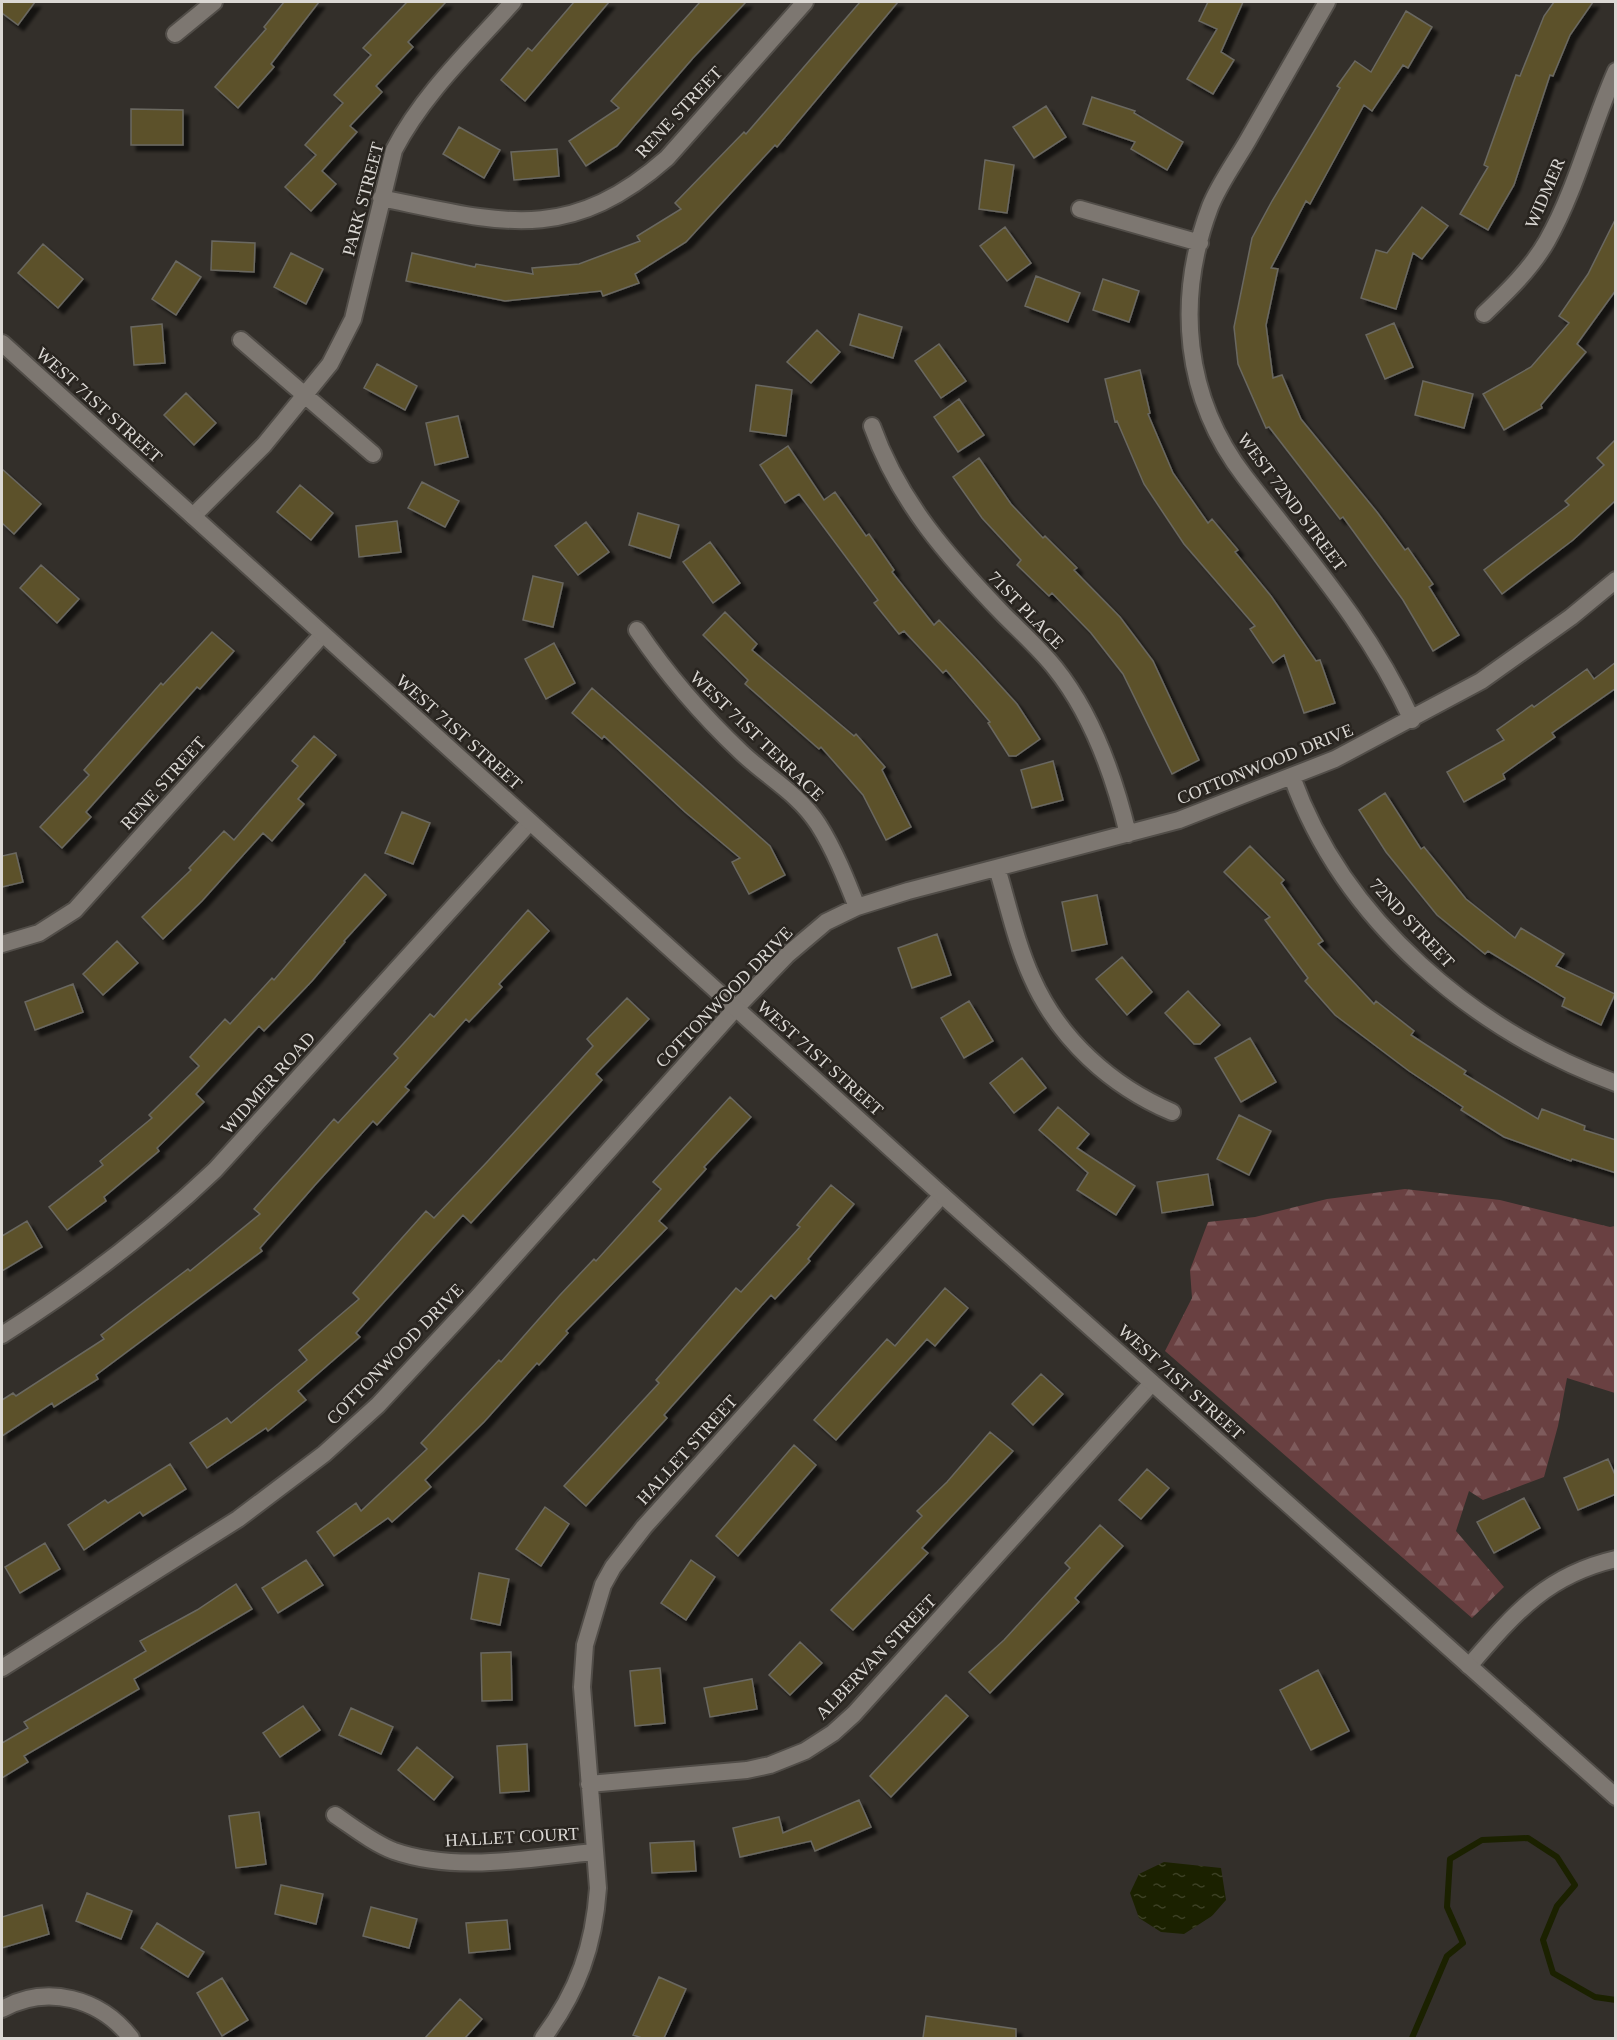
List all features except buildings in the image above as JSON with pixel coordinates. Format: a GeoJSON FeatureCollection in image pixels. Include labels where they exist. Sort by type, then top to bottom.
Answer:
{"type":"FeatureCollection","features":[{"type":"Feature","properties":{"kind":"street"},"geometry":{"type":"LineString","coordinates":[[174,34],[214,2]]}},
{"type":"Feature","properties":{"kind":"street","name":"PARK STREET"},"geometry":{"type":"LineString","coordinates":[[193,516],[264,445],[330,364],[353,319],[394,150],[406,126],[513,2]]}},
{"type":"Feature","properties":{"kind":"street","name":"RENE STREET"},"geometry":{"type":"LineString","coordinates":[[381,198],[492,221],[527,222],[572,214],[608,201],[641,181],[667,158],[805,2]]}},
{"type":"Feature","properties":{"kind":"street","name":"WEST 72ND STREET"},"geometry":{"type":"LineString","coordinates":[[1327,2],[1211,206],[1191,272],[1190,353],[1199,391],[1221,444],[1351,613],[1398,690],[1412,720]]}},
{"type":"Feature","properties":{"kind":"street","name":"WIDMER"},"geometry":{"type":"LineString","coordinates":[[1484,314],[1515,285],[1546,242],[1565,202],[1616,71]]}},
{"type":"Feature","properties":{"kind":"street"},"geometry":{"type":"LineString","coordinates":[[1080,209],[1200,243]]}},
{"type":"Feature","properties":{"kind":"street"},"geometry":{"type":"LineString","coordinates":[[241,340],[373,454]]}},
{"type":"Feature","properties":{"kind":"street","name":"WEST 71ST STREET"},"geometry":{"type":"LineString","coordinates":[[2,343],[942,1195],[1616,1797]]}},
{"type":"Feature","properties":{"kind":"street","name":"71ST PLACE"},"geometry":{"type":"LineString","coordinates":[[872,426],[881,452],[904,497],[941,547],[1055,668],[1083,710],[1120,800],[1128,834]]}},
{"type":"Feature","properties":{"kind":"street","name":"COTTONWOOD DRIVE"},"geometry":{"type":"LineString","coordinates":[[2,1668],[238,1519],[324,1454],[378,1405],[468,1308],[736,1008],[787,955],[826,922],[857,907],[908,891],[1179,820],[1335,759],[1412,720],[1481,681],[1571,617],[1616,580]]}},
{"type":"Feature","properties":{"kind":"street","name":"WEST 71ST TERRACE"},"geometry":{"type":"LineString","coordinates":[[637,630],[673,682],[701,713],[743,754],[794,795],[818,824],[857,907]]}},
{"type":"Feature","properties":{"kind":"street","name":"RENE STREET"},"geometry":{"type":"LineString","coordinates":[[2,944],[39,933],[75,910],[322,634]]}},
{"type":"Feature","properties":{"kind":"street","name":"72ND STREET"},"geometry":{"type":"LineString","coordinates":[[1292,777],[1303,808],[1319,838],[1351,885],[1382,925],[1429,973],[1479,1013],[1524,1042],[1582,1071],[1616,1083]]}},
{"type":"Feature","properties":{"kind":"street","name":"WIDMER ROAD"},"geometry":{"type":"LineString","coordinates":[[2,1335],[108,1264],[162,1221],[215,1170],[530,822]]}},
{"type":"Feature","properties":{"kind":"street"},"geometry":{"type":"LineString","coordinates":[[997,868],[1031,976],[1047,1009],[1070,1039],[1102,1069],[1140,1098],[1172,1112]]}},
{"type":"Feature","properties":{"kind":"street","name":"HALLET STREET"},"geometry":{"type":"LineString","coordinates":[[589,1784],[582,1687],[585,1645],[595,1604],[613,1568],[644,1527],[942,1195]]}},
{"type":"Feature","properties":{"kind":"street","name":"ALBERVAN STREET"},"geometry":{"type":"LineString","coordinates":[[589,1784],[747,1770],[788,1759],[833,1733],[925,1636],[1152,1383]]}},
{"type":"Feature","properties":{"kind":"street"},"geometry":{"type":"LineString","coordinates":[[1469,1666],[1535,1595],[1553,1582],[1596,1563],[1616,1559]]}},
{"type":"Feature","properties":{"kind":"street"},"geometry":{"type":"LineString","coordinates":[[543,2038],[568,2003],[586,1964],[596,1920],[598,1888],[589,1784]]}},
{"type":"Feature","properties":{"kind":"street","name":"HALLET COURT"},"geometry":{"type":"LineString","coordinates":[[335,1815],[392,1850],[434,1860],[459,1862],[594,1852]]}},
{"type":"Feature","properties":{"kind":"street"},"geometry":{"type":"LineString","coordinates":[[2,2009],[25,1998],[62,1996],[87,2002],[104,2012],[131,2038]]}},
{"type":"Feature","properties":{"kind":"green space"},"geometry":{"type":"Polygon","coordinates":[[[1405,1189],[1500,1200],[1610,1227],[1615,1226],[1615,1393],[1567,1378],[1558,1426],[1544,1477],[1483,1500],[1469,1491],[1456,1531],[1504,1587],[1472,1618],[1165,1351],[1192,1298],[1190,1270],[1208,1222],[1255,1217],[1327,1199],[1405,1189]]]}},
{"type":"Feature","properties":{"kind":"water"},"geometry":{"type":"Polygon","coordinates":[[[1164,1862],[1221,1868],[1226,1900],[1212,1916],[1184,1934],[1161,1932],[1139,1918],[1130,1893],[1139,1874],[1164,1862]]]}},
{"type":"Feature","properties":{"kind":"waterway"},"geometry":{"type":"LineString","coordinates":[[1412,2038],[1447,1956],[1463,1943],[1447,1907],[1450,1859],[1482,1840],[1528,1838],[1557,1857],[1575,1885],[1557,1906],[1543,1940],[1553,1973],[1595,1997],[1616,2000]]}}]}
